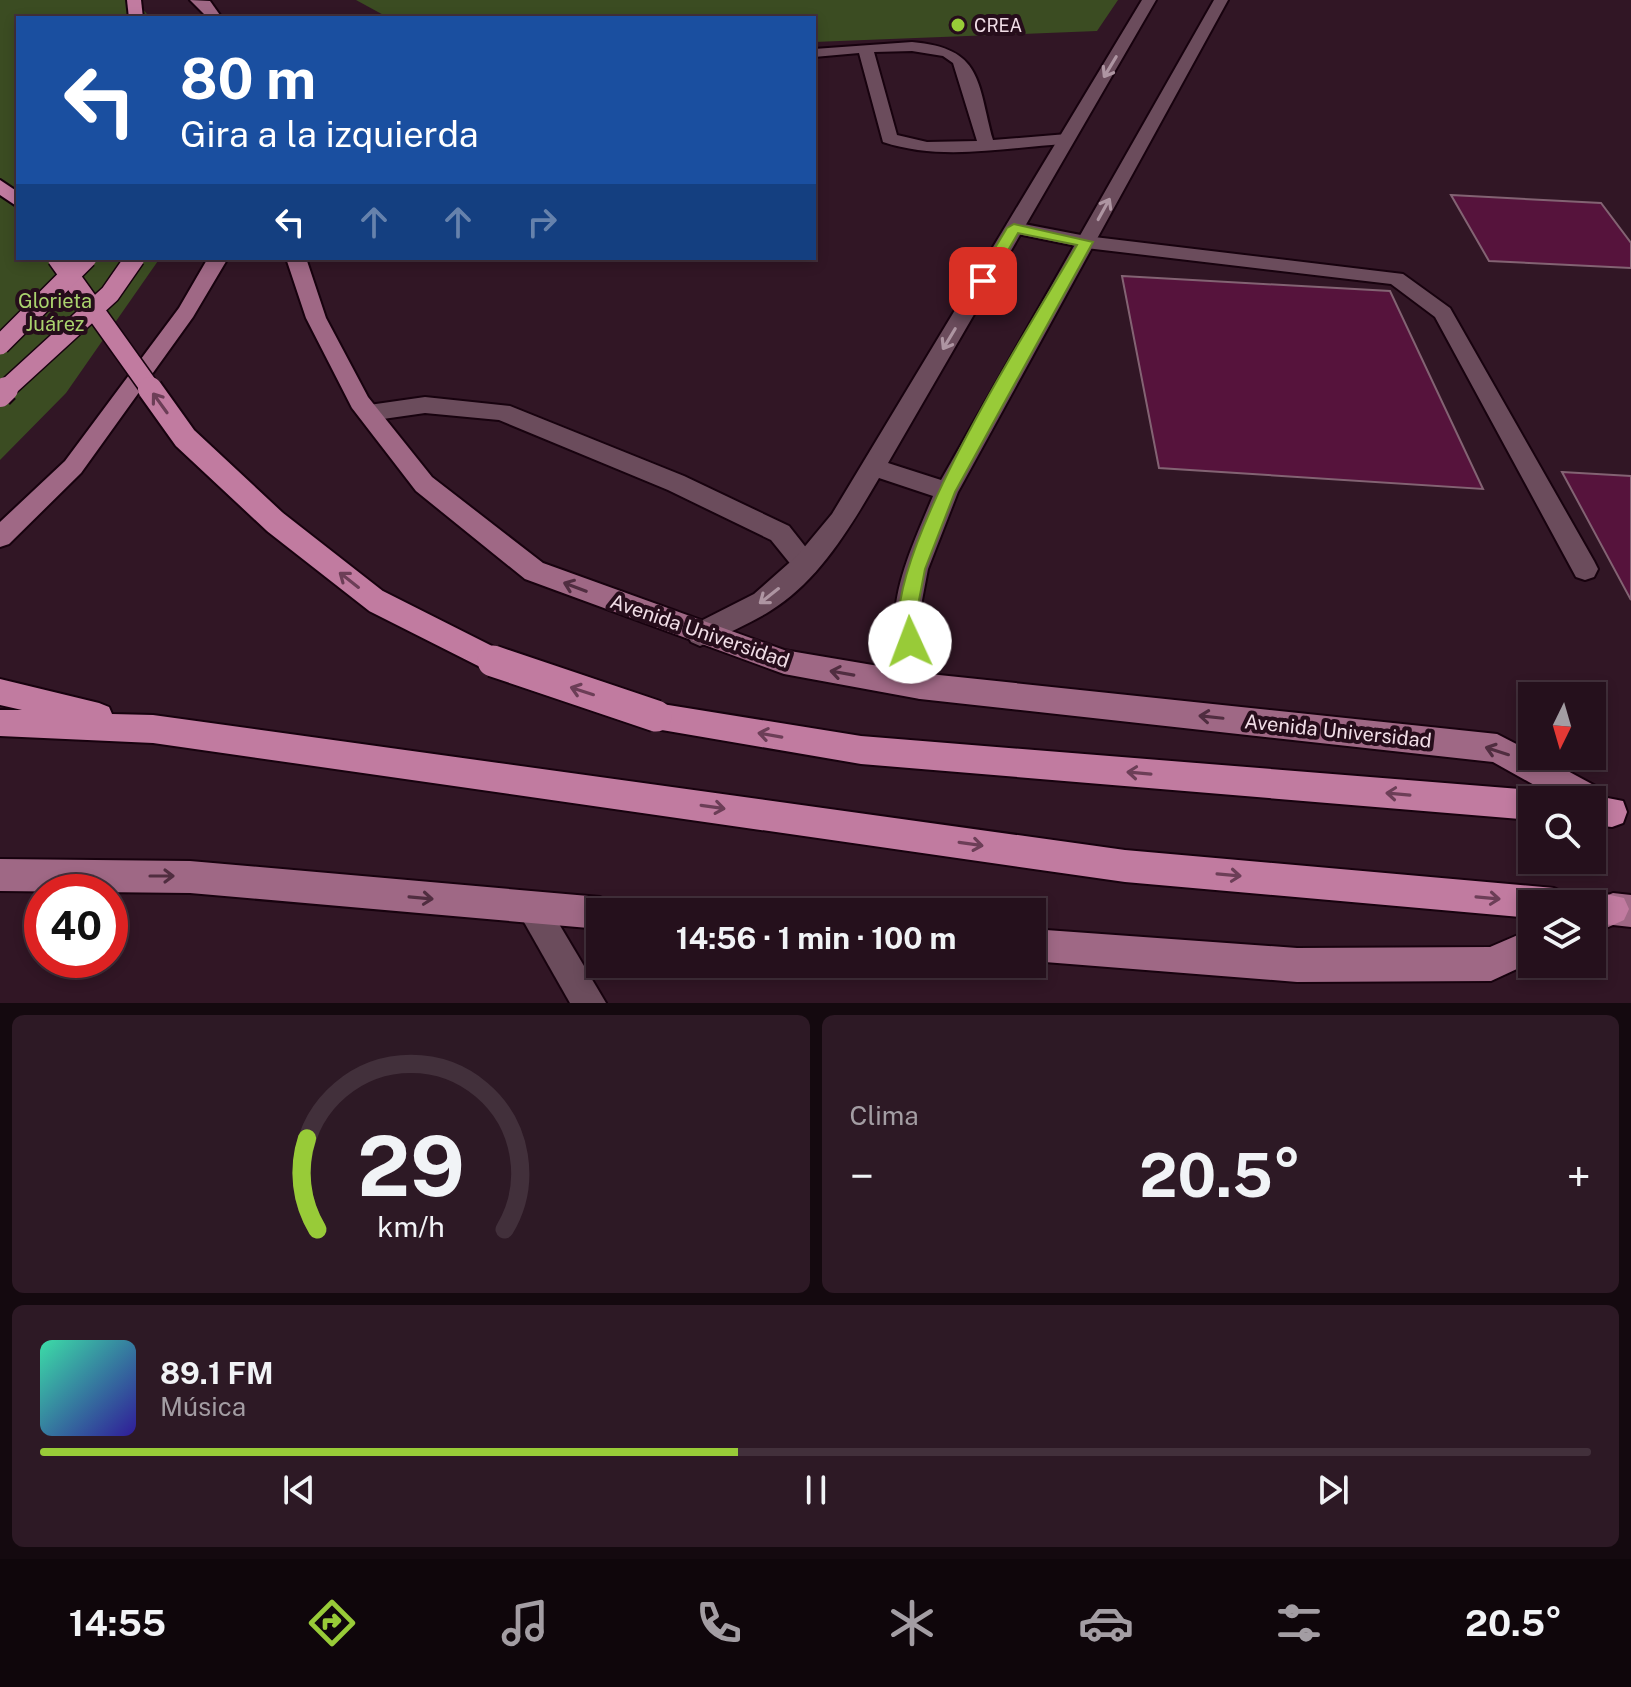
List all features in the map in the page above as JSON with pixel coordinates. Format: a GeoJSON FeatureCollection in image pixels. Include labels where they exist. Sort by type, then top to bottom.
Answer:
{"type":"FeatureCollection","features":[{"type":"Feature","properties":{"kind":"highway"},"geometry":{"type":"LineString","coordinates":[[0,185],[16,200]]}},
{"type":"Feature","properties":{"kind":"highway"},"geometry":{"type":"LineString","coordinates":[[58,260],[185,438],[275,522],[376,601],[486,659],[656,716],[861,750],[1518,804]]}},
{"type":"Feature","properties":{"kind":"highway"},"geometry":{"type":"LineString","coordinates":[[0,345],[85,260]]}},
{"type":"Feature","properties":{"kind":"highway"},"geometry":{"type":"LineString","coordinates":[[0,395],[110,294],[134,260]]}},
{"type":"Feature","properties":{"kind":"highway"},"geometry":{"type":"LineString","coordinates":[[0,692],[153,729]]}},
{"type":"Feature","properties":{"kind":"highway"},"geometry":{"type":"LineString","coordinates":[[0,723],[153,729],[1125,866],[1518,901]]}},
{"type":"Feature","properties":{"kind":"main road"},"geometry":{"type":"LineString","coordinates":[[197,0],[205,4],[214,16]]}},
{"type":"Feature","properties":{"kind":"main road"},"geometry":{"type":"LineString","coordinates":[[0,537],[73,467],[186,312],[217,260]]}},
{"type":"Feature","properties":{"kind":"main road","name":"Avenida Universidad"},"geometry":{"type":"LineString","coordinates":[[297,260],[316,318],[369,413],[424,484],[534,571],[700,634],[784,662],[920,686],[1497,748],[1564,786]]}},
{"type":"Feature","properties":{"kind":"main road"},"geometry":{"type":"LineString","coordinates":[[0,875],[190,877],[586,912]]}},
{"type":"Feature","properties":{"kind":"main road"},"geometry":{"type":"LineString","coordinates":[[1046,946],[1297,965],[1491,964],[1518,951]]}},
{"type":"Feature","properties":{"kind":"street"},"geometry":{"type":"LineString","coordinates":[[700,634],[763,602],[806,564],[841,521],[1149,0]]}},
{"type":"Feature","properties":{"kind":"street"},"geometry":{"type":"LineString","coordinates":[[920,686],[905,621],[915,569],[947,491],[1221,0]]}},
{"type":"Feature","properties":{"kind":"street"},"geometry":{"type":"LineString","coordinates":[[816,53],[918,46],[948,51],[961,62],[986,143]]}},
{"type":"Feature","properties":{"kind":"street"},"geometry":{"type":"LineString","coordinates":[[866,50],[889,138],[905,146],[929,148],[1067,139]]}},
{"type":"Feature","properties":{"kind":"street"},"geometry":{"type":"LineString","coordinates":[[1014,228],[1086,242],[1396,278],[1443,313],[1585,569]]}},
{"type":"Feature","properties":{"kind":"street"},"geometry":{"type":"LineString","coordinates":[[369,413],[425,405],[502,412],[676,483],[780,533],[806,564]]}},
{"type":"Feature","properties":{"kind":"street"},"geometry":{"type":"LineString","coordinates":[[873,467],[947,491]]}},
{"type":"Feature","properties":{"kind":"street"},"geometry":{"type":"LineString","coordinates":[[532,908],[589,1003]]}},
{"type":"Feature","properties":{"kind":"green space","name":"Glorieta Juárez"},"geometry":{"type":"Polygon","coordinates":[[[0,0],[136,0],[148,16],[16,16],[16,260],[159,260],[66,393],[0,460],[0,0]]]}},
{"type":"Feature","properties":{"kind":"green space","name":"CREA"},"geometry":{"type":"Polygon","coordinates":[[[356,0],[1118,0],[1097,31],[816,42],[816,16],[385,16],[356,0]]]}},
{"type":"Feature","properties":{"kind":"building"},"geometry":{"type":"Polygon","coordinates":[[[1451,195],[1601,203],[1631,243],[1631,268],[1489,261],[1451,195]]]}},
{"type":"Feature","properties":{"kind":"building"},"geometry":{"type":"Polygon","coordinates":[[[1122,276],[1390,291],[1483,489],[1159,468],[1122,276]]]}},
{"type":"Feature","properties":{"kind":"building"},"geometry":{"type":"Polygon","coordinates":[[[1562,472],[1631,476],[1631,600],[1562,472]]]}},
{"type":"Feature","properties":{"kind":"place","name":"CREA"},"geometry":{"type":"Point","coordinates":[958,25]}},
{"type":"Feature","properties":{"kind":"route"},"geometry":{"type":"LineString","coordinates":[[910,642],[905,621],[915,569],[947,491],[1086,242],[1014,228],[983,281]]}}]}
